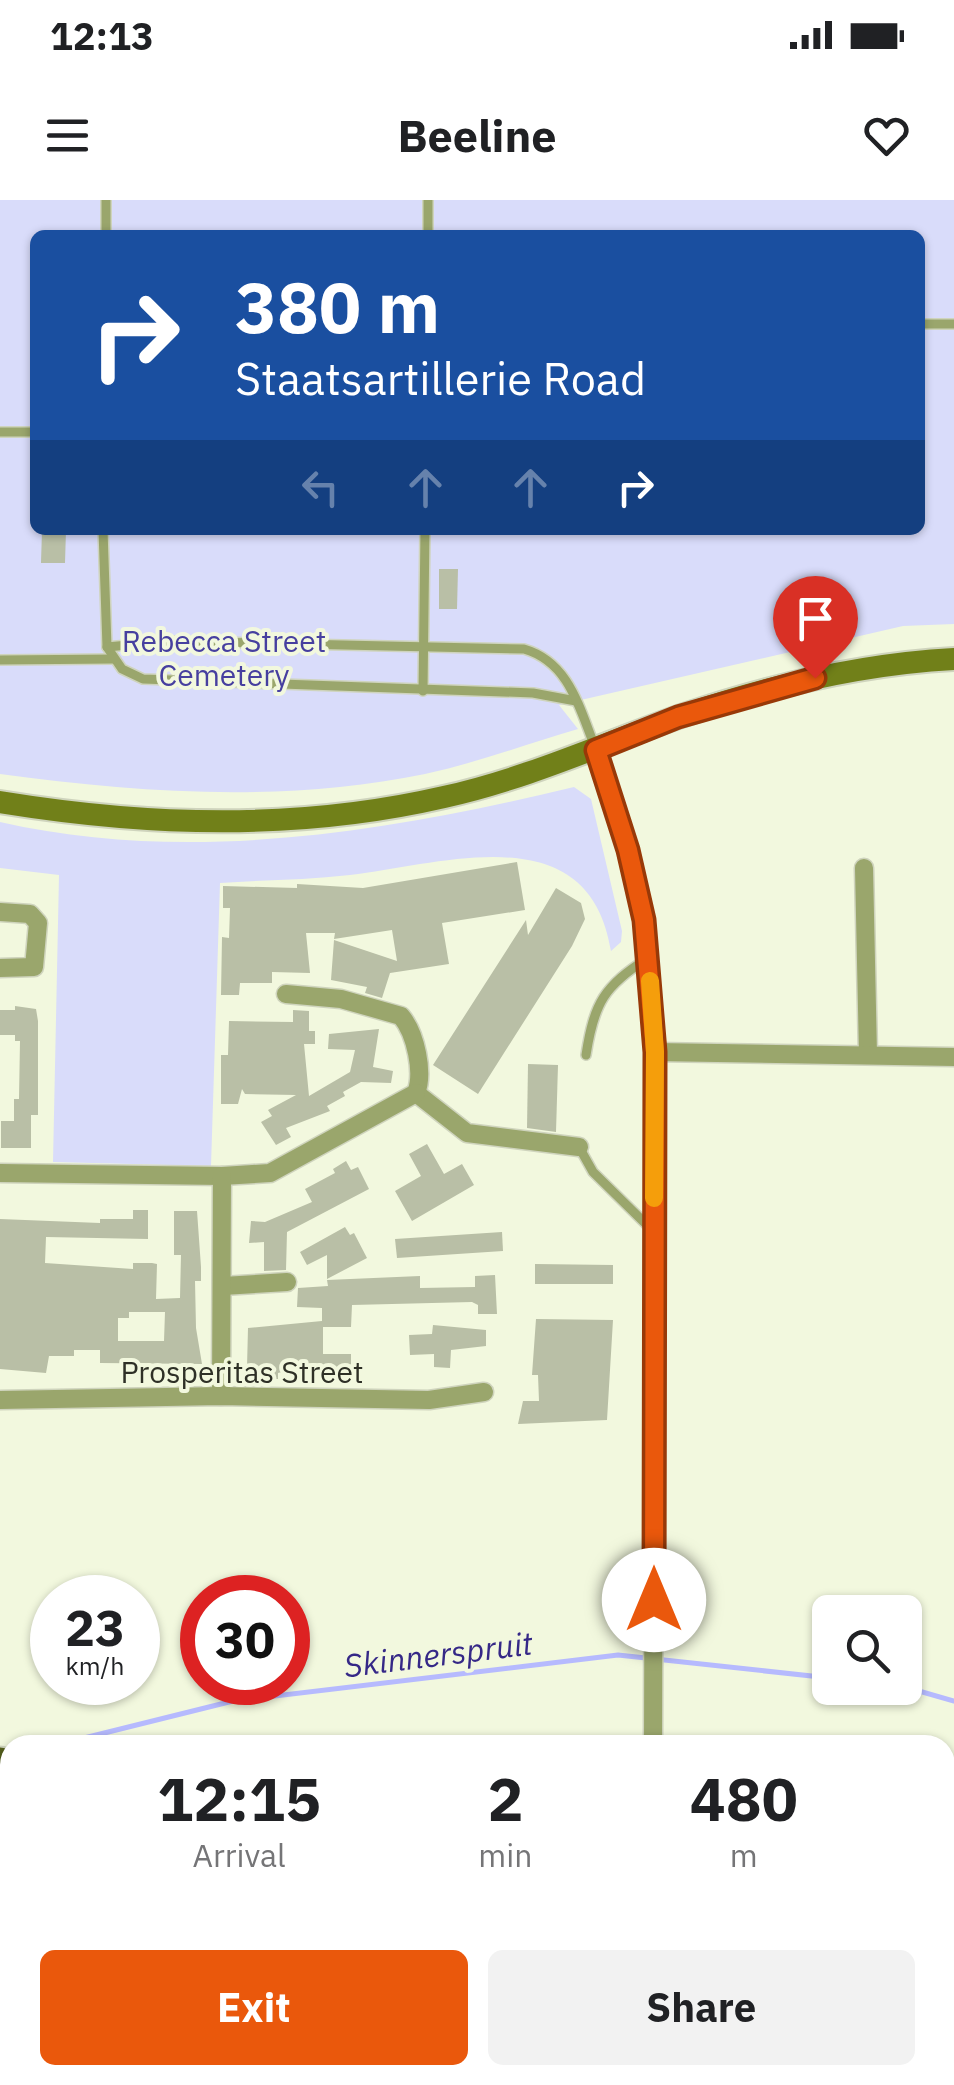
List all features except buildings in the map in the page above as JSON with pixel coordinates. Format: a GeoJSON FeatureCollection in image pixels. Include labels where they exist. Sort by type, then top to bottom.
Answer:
{"type":"FeatureCollection","features":[{"type":"Feature","properties":{"kind":"street"},"geometry":{"type":"LineString","coordinates":[[0,802],[163,822],[252,822],[344,815],[446,797],[596,750],[760,691],[868,667],[954,658]]}},
{"type":"Feature","properties":{"kind":"street"},"geometry":{"type":"LineString","coordinates":[[596,750],[634,874],[648,958],[655,1052],[653,1735]]}},
{"type":"Feature","properties":{"kind":"street"},"geometry":{"type":"LineString","coordinates":[[864,868],[868,1055]]}},
{"type":"Feature","properties":{"kind":"street"},"geometry":{"type":"LineString","coordinates":[[0,912],[30,914],[38,923],[34,967],[0,968]]}},
{"type":"Feature","properties":{"kind":"street"},"geometry":{"type":"LineString","coordinates":[[0,1173],[222,1176],[279,1169],[416,1094],[419,1084],[413,1038],[401,1016],[341,999],[286,994]]}},
{"type":"Feature","properties":{"kind":"street"},"geometry":{"type":"LineString","coordinates":[[655,1052],[954,1056]]}},
{"type":"Feature","properties":{"kind":"street"},"geometry":{"type":"LineString","coordinates":[[416,1094],[459,1129],[579,1146]]}},
{"type":"Feature","properties":{"kind":"street"},"geometry":{"type":"LineString","coordinates":[[221,1396],[222,1176]]}},
{"type":"Feature","properties":{"kind":"street"},"geometry":{"type":"LineString","coordinates":[[223,1286],[287,1282]]}},
{"type":"Feature","properties":{"kind":"street","name":"Prosperitas Street"},"geometry":{"type":"LineString","coordinates":[[0,1400],[221,1396],[429,1400],[484,1392]]}},
{"type":"Feature","properties":{"kind":"lane"},"geometry":{"type":"LineString","coordinates":[[106,200],[106,230]]}},
{"type":"Feature","properties":{"kind":"lane"},"geometry":{"type":"LineString","coordinates":[[428,200],[428,230]]}},
{"type":"Feature","properties":{"kind":"lane"},"geometry":{"type":"LineString","coordinates":[[925,324],[954,324]]}},
{"type":"Feature","properties":{"kind":"lane"},"geometry":{"type":"LineString","coordinates":[[0,432],[30,432]]}},
{"type":"Feature","properties":{"kind":"lane"},"geometry":{"type":"LineString","coordinates":[[103,535],[107,648],[114,659],[143,679],[533,693],[576,701]]}},
{"type":"Feature","properties":{"kind":"lane"},"geometry":{"type":"LineString","coordinates":[[422,690],[425,535]]}},
{"type":"Feature","properties":{"kind":"lane"},"geometry":{"type":"LineString","coordinates":[[107,648],[158,642],[524,649],[540,654],[561,671],[596,750]]}},
{"type":"Feature","properties":{"kind":"lane"},"geometry":{"type":"LineString","coordinates":[[0,660],[114,659]]}},
{"type":"Feature","properties":{"kind":"lane"},"geometry":{"type":"LineString","coordinates":[[586,1055],[602,996],[615,979],[648,958]]}},
{"type":"Feature","properties":{"kind":"lane"},"geometry":{"type":"LineString","coordinates":[[579,1146],[593,1172],[654,1232]]}},
{"type":"Feature","properties":{"kind":"green space","name":"Rebecca Street Cemetery"},"geometry":{"type":"Polygon","coordinates":[[[0,200],[954,200],[954,624],[903,626],[559,705],[578,729],[425,774],[266,792],[106,786],[0,774],[0,200]]]}},
{"type":"Feature","properties":{"kind":"green space"},"geometry":{"type":"Polygon","coordinates":[[[574,787],[591,799],[622,931],[621,942],[611,951],[597,908],[574,880],[544,864],[508,858],[469,858],[334,877],[220,883],[211,1166],[53,1162],[59,875],[0,868],[0,822],[71,835],[143,841],[288,838],[433,818],[574,787]]]}},
{"type":"Feature","properties":{"kind":"waterway","name":"Skinnerspruit"},"geometry":{"type":"LineString","coordinates":[[96,1735],[233,1701],[618,1655],[812,1676]]}},
{"type":"Feature","properties":{"kind":"waterway","name":"Skinnerspruit"},"geometry":{"type":"LineString","coordinates":[[922,1692],[954,1701]]}},
{"type":"Feature","properties":{"kind":"slow traffic"},"geometry":{"type":"LineString","coordinates":[[650,981],[655,1052],[654,1198]]}},
{"type":"Feature","properties":{"kind":"route"},"geometry":{"type":"LineString","coordinates":[[654,1600],[655,1052],[644,920],[621,827],[596,750],[678,717],[815,678]]}}]}
